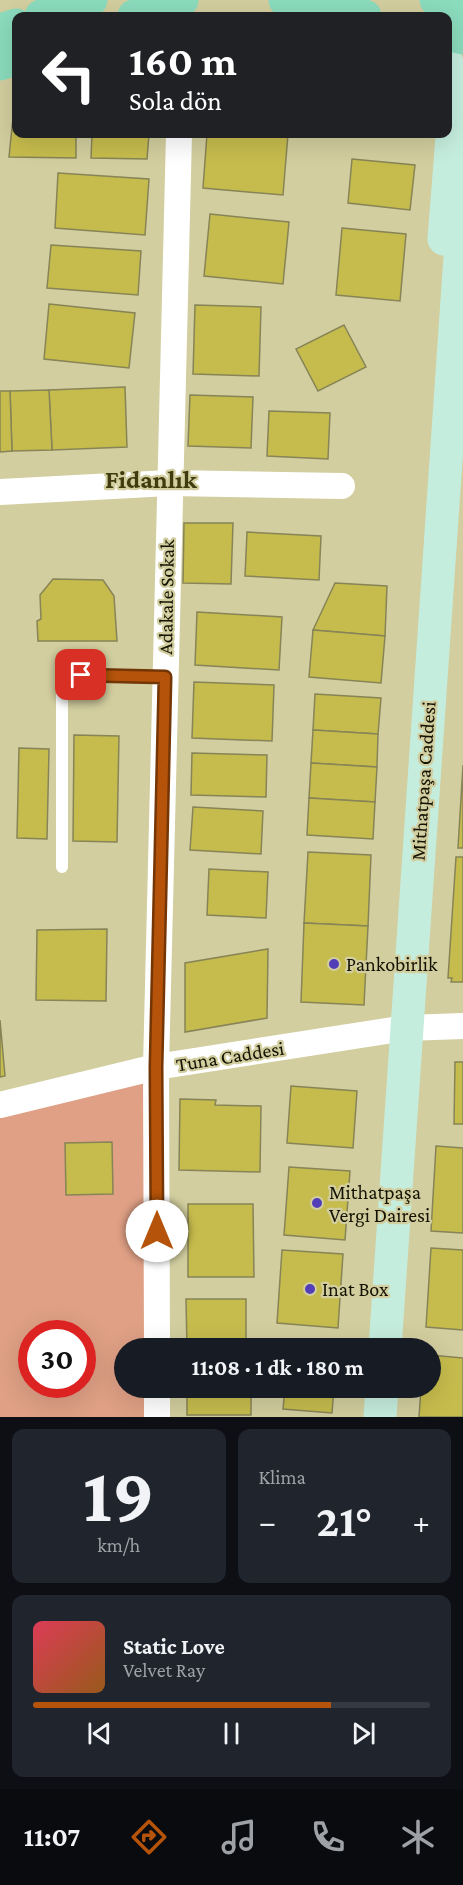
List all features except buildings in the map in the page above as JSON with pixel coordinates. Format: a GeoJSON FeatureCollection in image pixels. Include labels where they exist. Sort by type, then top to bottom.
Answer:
{"type":"FeatureCollection","features":[{"type":"Feature","properties":{"kind":"main road"},"geometry":{"type":"LineString","coordinates":[[54,12],[91,0]]}},
{"type":"Feature","properties":{"kind":"main road"},"geometry":{"type":"LineString","coordinates":[[285,0],[345,12]]}},
{"type":"Feature","properties":{"kind":"main road"},"geometry":{"type":"LineString","coordinates":[[436,0],[463,6]]}},
{"type":"Feature","properties":{"kind":"main road"},"geometry":{"type":"LineString","coordinates":[[452,76],[455,99],[444,251],[457,284]]}},
{"type":"Feature","properties":{"kind":"main road","name":"Mithatpaşa Caddesi"},"geometry":{"type":"LineString","coordinates":[[386,1338],[463,213]]}},
{"type":"Feature","properties":{"kind":"main road"},"geometry":{"type":"LineString","coordinates":[[380,1417],[381,1398]]}},
{"type":"Feature","properties":{"kind":"street","name":"Adakale Sokak"},"geometry":{"type":"LineString","coordinates":[[157,1338],[156,1067],[179,138]]}},
{"type":"Feature","properties":{"kind":"street"},"geometry":{"type":"LineString","coordinates":[[0,492],[169,483],[342,486]]}},
{"type":"Feature","properties":{"kind":"street","name":"Tuna Caddesi"},"geometry":{"type":"LineString","coordinates":[[0,1105],[156,1067],[406,1028],[463,1026]]}},
{"type":"Feature","properties":{"kind":"street"},"geometry":{"type":"LineString","coordinates":[[157,1398],[157,1417]]}},
{"type":"Feature","properties":{"kind":"lane"},"geometry":{"type":"LineString","coordinates":[[62,867],[62,694],[66,684],[70,678],[81,675],[165,677]]}},
{"type":"Feature","properties":{"kind":"shaded area"},"geometry":{"type":"Polygon","coordinates":[[[156,1067],[157,1338],[114,1338],[114,1398],[157,1398],[157,1417],[0,1417],[0,1105],[156,1067]]]}},
{"type":"Feature","properties":{"kind":"place","name":"Pankobirlik"},"geometry":{"type":"Point","coordinates":[334,964]}},
{"type":"Feature","properties":{"kind":"place","name":"Mithatpaşa Vergi Dairesi"},"geometry":{"type":"Point","coordinates":[317,1203]}},
{"type":"Feature","properties":{"kind":"place","name":"Inat Box"},"geometry":{"type":"Point","coordinates":[310,1289]}},
{"type":"Feature","properties":{"kind":"district","name":"Fidanlık"},"geometry":{"type":"Point","coordinates":[151,479]}},
{"type":"Feature","properties":{"kind":"route"},"geometry":{"type":"LineString","coordinates":[[81,675],[165,677],[156,1067],[157,1231]]}}]}
